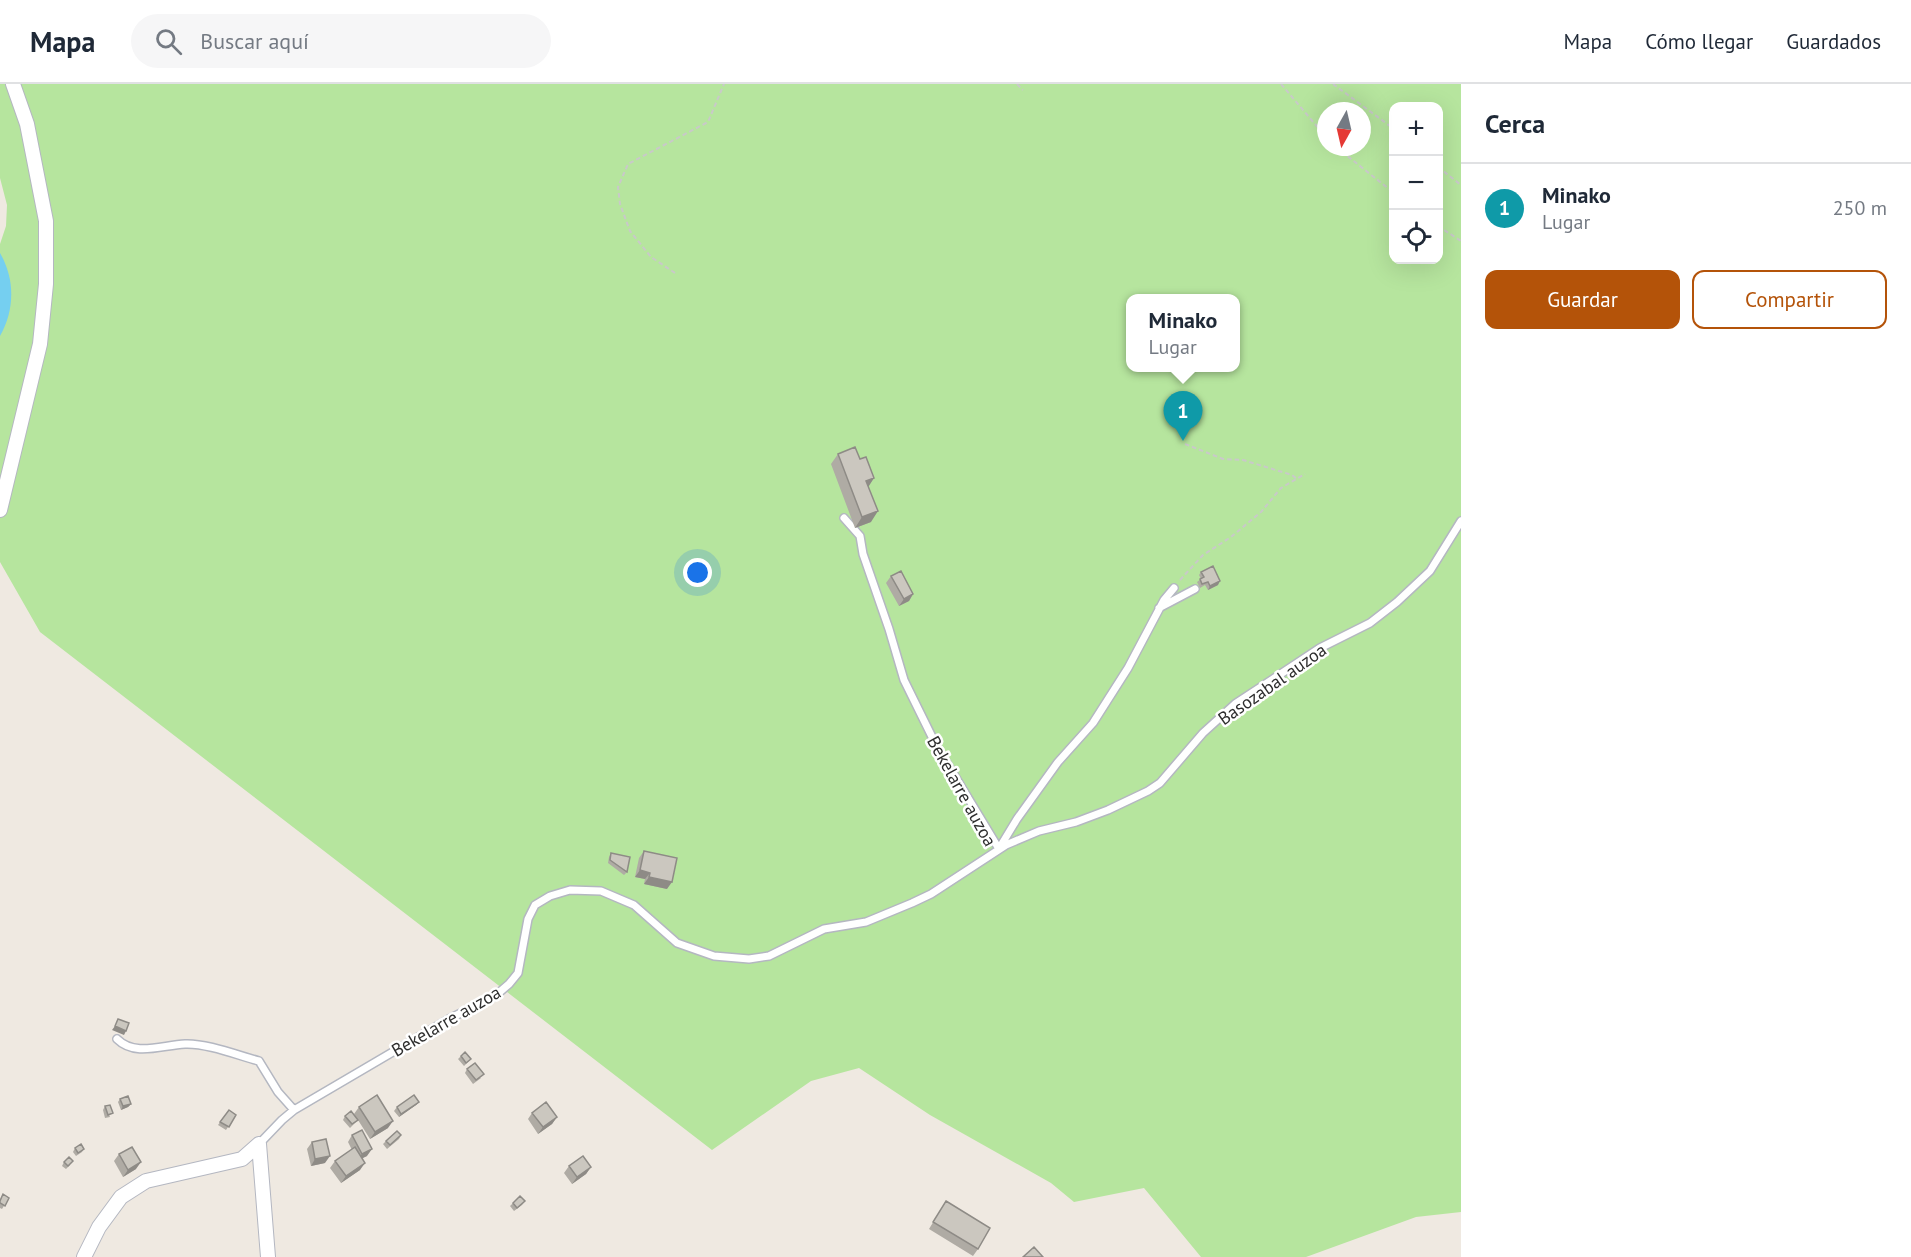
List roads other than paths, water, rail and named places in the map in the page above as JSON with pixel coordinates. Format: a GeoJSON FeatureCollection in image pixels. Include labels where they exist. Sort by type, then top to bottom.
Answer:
{"type":"FeatureCollection","features":[{"type":"Feature","properties":{"kind":"street"},"geometry":{"type":"LineString","coordinates":[[0,510],[40,344],[46,284],[46,221],[27,124],[13,84]]}},
{"type":"Feature","properties":{"kind":"street"},"geometry":{"type":"LineString","coordinates":[[259,1144],[268,1257]]}},
{"type":"Feature","properties":{"kind":"street","name":"Bekelarre auzoa"},"geometry":{"type":"LineString","coordinates":[[84,1257],[99,1227],[121,1197],[146,1181],[242,1159],[259,1144]]}},
{"type":"Feature","properties":{"kind":"lane","name":"Bekelarre auzoa"},"geometry":{"type":"LineString","coordinates":[[259,1144],[294,1110],[449,1019],[495,996],[518,973],[528,919],[535,905],[550,896],[570,890],[601,891],[634,905],[676,943],[714,956],[749,959],[769,956],[824,929],[866,922],[912,903],[931,894],[999,849],[936,745],[904,680],[863,554],[860,536],[843,518]]}},
{"type":"Feature","properties":{"kind":"lane","name":"Basozabal auzoa"},"geometry":{"type":"LineString","coordinates":[[999,849],[1039,831],[1076,822],[1108,810],[1160,783],[1203,733],[1235,704],[1320,648],[1370,623],[1397,602],[1431,571],[1461,521]]}},
{"type":"Feature","properties":{"kind":"lane"},"geometry":{"type":"LineString","coordinates":[[999,849],[1017,819],[1058,762],[1093,723],[1128,668],[1159,608],[1174,588]]}},
{"type":"Feature","properties":{"kind":"lane"},"geometry":{"type":"LineString","coordinates":[[1159,608],[1195,589]]}},
{"type":"Feature","properties":{"kind":"lane"},"geometry":{"type":"LineString","coordinates":[[117,1039],[125,1047],[147,1049],[187,1043],[259,1061],[278,1092],[294,1110]]}},
{"type":"Feature","properties":{"kind":"water"},"geometry":{"type":"Polygon","coordinates":[[[0,253],[11,284],[11,305],[0,336],[0,253]]]}},
{"type":"Feature","properties":{"kind":"place","name":"Minako"},"geometry":{"type":"Point","coordinates":[1183,441]}}]}
